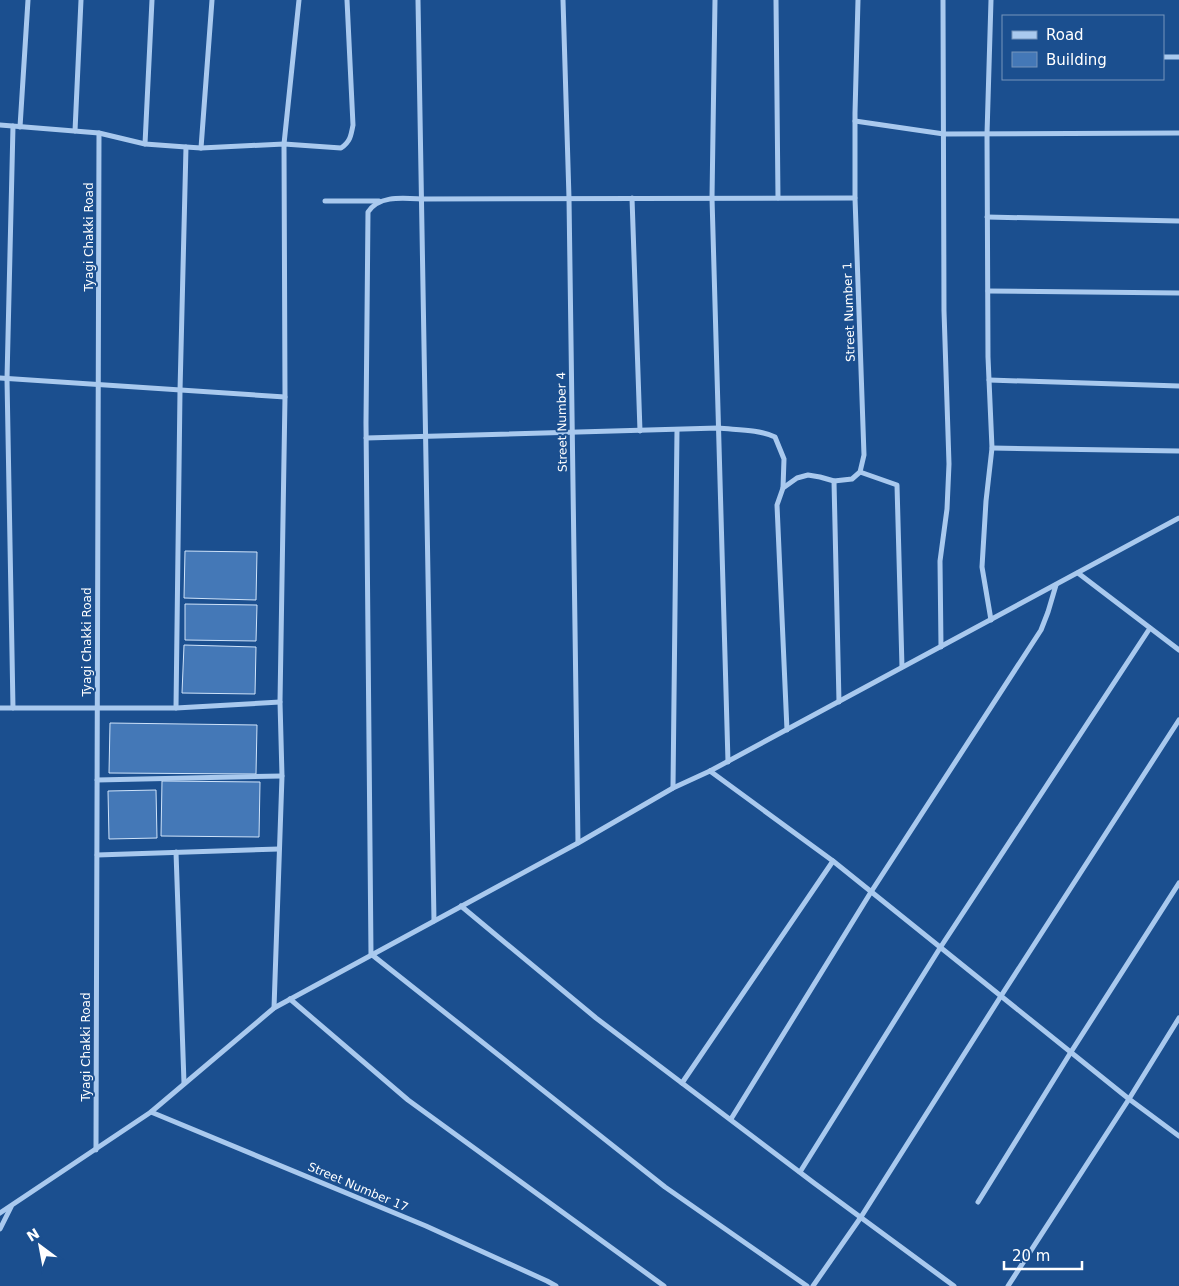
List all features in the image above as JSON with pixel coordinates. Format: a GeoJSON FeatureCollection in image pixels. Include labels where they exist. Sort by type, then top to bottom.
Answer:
{"type":"FeatureCollection","features":[{"type":"Feature","properties":{"kind":"street"},"geometry":{"type":"LineString","coordinates":[[20,127],[28,0]]}},
{"type":"Feature","properties":{"kind":"street"},"geometry":{"type":"LineString","coordinates":[[75,131],[81,0]]}},
{"type":"Feature","properties":{"kind":"street"},"geometry":{"type":"LineString","coordinates":[[145,144],[152,0]]}},
{"type":"Feature","properties":{"kind":"street"},"geometry":{"type":"LineString","coordinates":[[201,148],[212,0]]}},
{"type":"Feature","properties":{"kind":"street"},"geometry":{"type":"LineString","coordinates":[[274,1008],[282,776],[280,702],[285,397],[284,144],[299,0]]}},
{"type":"Feature","properties":{"kind":"street"},"geometry":{"type":"LineString","coordinates":[[0,125],[99,133],[145,144],[201,148],[284,144],[341,148],[351,138],[353,125],[347,0]]}},
{"type":"Feature","properties":{"kind":"street"},"geometry":{"type":"LineString","coordinates":[[418,0],[434,921]]}},
{"type":"Feature","properties":{"kind":"street","name":"Street Number 4"},"geometry":{"type":"LineString","coordinates":[[564,0],[569,198],[578,843]]}},
{"type":"Feature","properties":{"kind":"street"},"geometry":{"type":"LineString","coordinates":[[715,0],[712,198],[728,762]]}},
{"type":"Feature","properties":{"kind":"street"},"geometry":{"type":"LineString","coordinates":[[776,0],[778,198]]}},
{"type":"Feature","properties":{"kind":"street","name":"Street Number 1"},"geometry":{"type":"LineString","coordinates":[[858,0],[855,198],[864,455],[860,472]]}},
{"type":"Feature","properties":{"kind":"street"},"geometry":{"type":"LineString","coordinates":[[941,647],[940,561],[947,509],[949,464],[944,311],[943,0]]}},
{"type":"Feature","properties":{"kind":"street"},"geometry":{"type":"LineString","coordinates":[[991,0],[987,134],[987,217],[989,380],[992,448],[986,501],[982,567],[991,620]]}},
{"type":"Feature","properties":{"kind":"street"},"geometry":{"type":"LineString","coordinates":[[1164,57],[1179,57]]}},
{"type":"Feature","properties":{"kind":"street"},"geometry":{"type":"LineString","coordinates":[[855,121],[944,134],[1179,133]]}},
{"type":"Feature","properties":{"kind":"street"},"geometry":{"type":"LineString","coordinates":[[13,126],[7,379],[13,708]]}},
{"type":"Feature","properties":{"kind":"street","name":"Tyagi Chakki Road"},"geometry":{"type":"LineString","coordinates":[[96,1150],[99,133]]}},
{"type":"Feature","properties":{"kind":"street"},"geometry":{"type":"LineString","coordinates":[[176,708],[180,391],[186,146]]}},
{"type":"Feature","properties":{"kind":"street"},"geometry":{"type":"LineString","coordinates":[[325,201],[379,201],[400,198],[855,198]]}},
{"type":"Feature","properties":{"kind":"street"},"geometry":{"type":"LineString","coordinates":[[632,198],[640,431]]}},
{"type":"Feature","properties":{"kind":"street"},"geometry":{"type":"LineString","coordinates":[[371,954],[366,438],[368,212],[379,201]]}},
{"type":"Feature","properties":{"kind":"street"},"geometry":{"type":"LineString","coordinates":[[987,217],[1179,221]]}},
{"type":"Feature","properties":{"kind":"street"},"geometry":{"type":"LineString","coordinates":[[988,291],[1179,293]]}},
{"type":"Feature","properties":{"kind":"street"},"geometry":{"type":"LineString","coordinates":[[0,378],[285,397]]}},
{"type":"Feature","properties":{"kind":"street"},"geometry":{"type":"LineString","coordinates":[[989,380],[1179,386]]}},
{"type":"Feature","properties":{"kind":"street"},"geometry":{"type":"LineString","coordinates":[[366,438],[718,428],[766,433],[775,437],[784,459],[783,488],[777,505],[787,730]]}},
{"type":"Feature","properties":{"kind":"street"},"geometry":{"type":"LineString","coordinates":[[673,788],[678,430]]}},
{"type":"Feature","properties":{"kind":"street"},"geometry":{"type":"LineString","coordinates":[[992,448],[1179,451]]}},
{"type":"Feature","properties":{"kind":"street"},"geometry":{"type":"LineString","coordinates":[[783,488],[797,478],[808,475],[820,476],[834,481],[852,479],[860,472],[897,486],[902,667]]}},
{"type":"Feature","properties":{"kind":"street"},"geometry":{"type":"LineString","coordinates":[[834,481],[839,702]]}},
{"type":"Feature","properties":{"kind":"street"},"geometry":{"type":"LineString","coordinates":[[0,1213],[151,1112],[274,1008],[578,843],[673,788],[728,762],[1179,518]]}},
{"type":"Feature","properties":{"kind":"street"},"geometry":{"type":"LineString","coordinates":[[1078,573],[1179,650]]}},
{"type":"Feature","properties":{"kind":"street"},"geometry":{"type":"LineString","coordinates":[[731,1119],[870,892],[1041,630],[1056,585]]}},
{"type":"Feature","properties":{"kind":"street"},"geometry":{"type":"LineString","coordinates":[[800,1172],[940,948],[1150,628]]}},
{"type":"Feature","properties":{"kind":"street"},"geometry":{"type":"LineString","coordinates":[[0,708],[176,708],[280,702]]}},
{"type":"Feature","properties":{"kind":"street"},"geometry":{"type":"LineString","coordinates":[[813,1286],[861,1217],[1179,720]]}},
{"type":"Feature","properties":{"kind":"street"},"geometry":{"type":"LineString","coordinates":[[710,771],[832,862],[1129,1099],[1179,1136]]}},
{"type":"Feature","properties":{"kind":"street"},"geometry":{"type":"LineString","coordinates":[[97,780],[282,776]]}},
{"type":"Feature","properties":{"kind":"street"},"geometry":{"type":"LineString","coordinates":[[97,854],[279,849]]}},
{"type":"Feature","properties":{"kind":"street"},"geometry":{"type":"LineString","coordinates":[[176,852],[184,1083]]}},
{"type":"Feature","properties":{"kind":"street"},"geometry":{"type":"LineString","coordinates":[[682,1083],[832,862]]}},
{"type":"Feature","properties":{"kind":"street"},"geometry":{"type":"LineString","coordinates":[[978,1202],[1071,1052],[1179,884]]}},
{"type":"Feature","properties":{"kind":"street"},"geometry":{"type":"LineString","coordinates":[[461,906],[596,1018],[954,1286]]}},
{"type":"Feature","properties":{"kind":"street"},"geometry":{"type":"LineString","coordinates":[[371,954],[665,1187],[807,1286]]}},
{"type":"Feature","properties":{"kind":"street"},"geometry":{"type":"LineString","coordinates":[[290,999],[408,1100],[664,1286]]}},
{"type":"Feature","properties":{"kind":"street"},"geometry":{"type":"LineString","coordinates":[[1008,1286],[1179,1018]]}},
{"type":"Feature","properties":{"kind":"street","name":"Street Number 17"},"geometry":{"type":"LineString","coordinates":[[151,1112],[426,1226],[556,1286]]}},
{"type":"Feature","properties":{"kind":"street"},"geometry":{"type":"LineString","coordinates":[[0,1229],[11,1206]]}},
{"type":"Feature","properties":{"kind":"building"},"geometry":{"type":"Polygon","coordinates":[[[185,551],[257,552],[256,600],[184,598],[185,551]]]}},
{"type":"Feature","properties":{"kind":"building"},"geometry":{"type":"Polygon","coordinates":[[[185,604],[257,605],[256,641],[185,640],[185,604]]]}},
{"type":"Feature","properties":{"kind":"building"},"geometry":{"type":"Polygon","coordinates":[[[184,645],[256,647],[255,694],[182,693],[184,645]]]}},
{"type":"Feature","properties":{"kind":"building"},"geometry":{"type":"Polygon","coordinates":[[[110,723],[257,725],[256,774],[109,773],[110,723]]]}},
{"type":"Feature","properties":{"kind":"building"},"geometry":{"type":"Polygon","coordinates":[[[162,781],[260,782],[259,837],[161,836],[162,781]]]}},
{"type":"Feature","properties":{"kind":"building"},"geometry":{"type":"Polygon","coordinates":[[[156,790],[157,838],[109,839],[108,791],[156,790]]]}}]}
